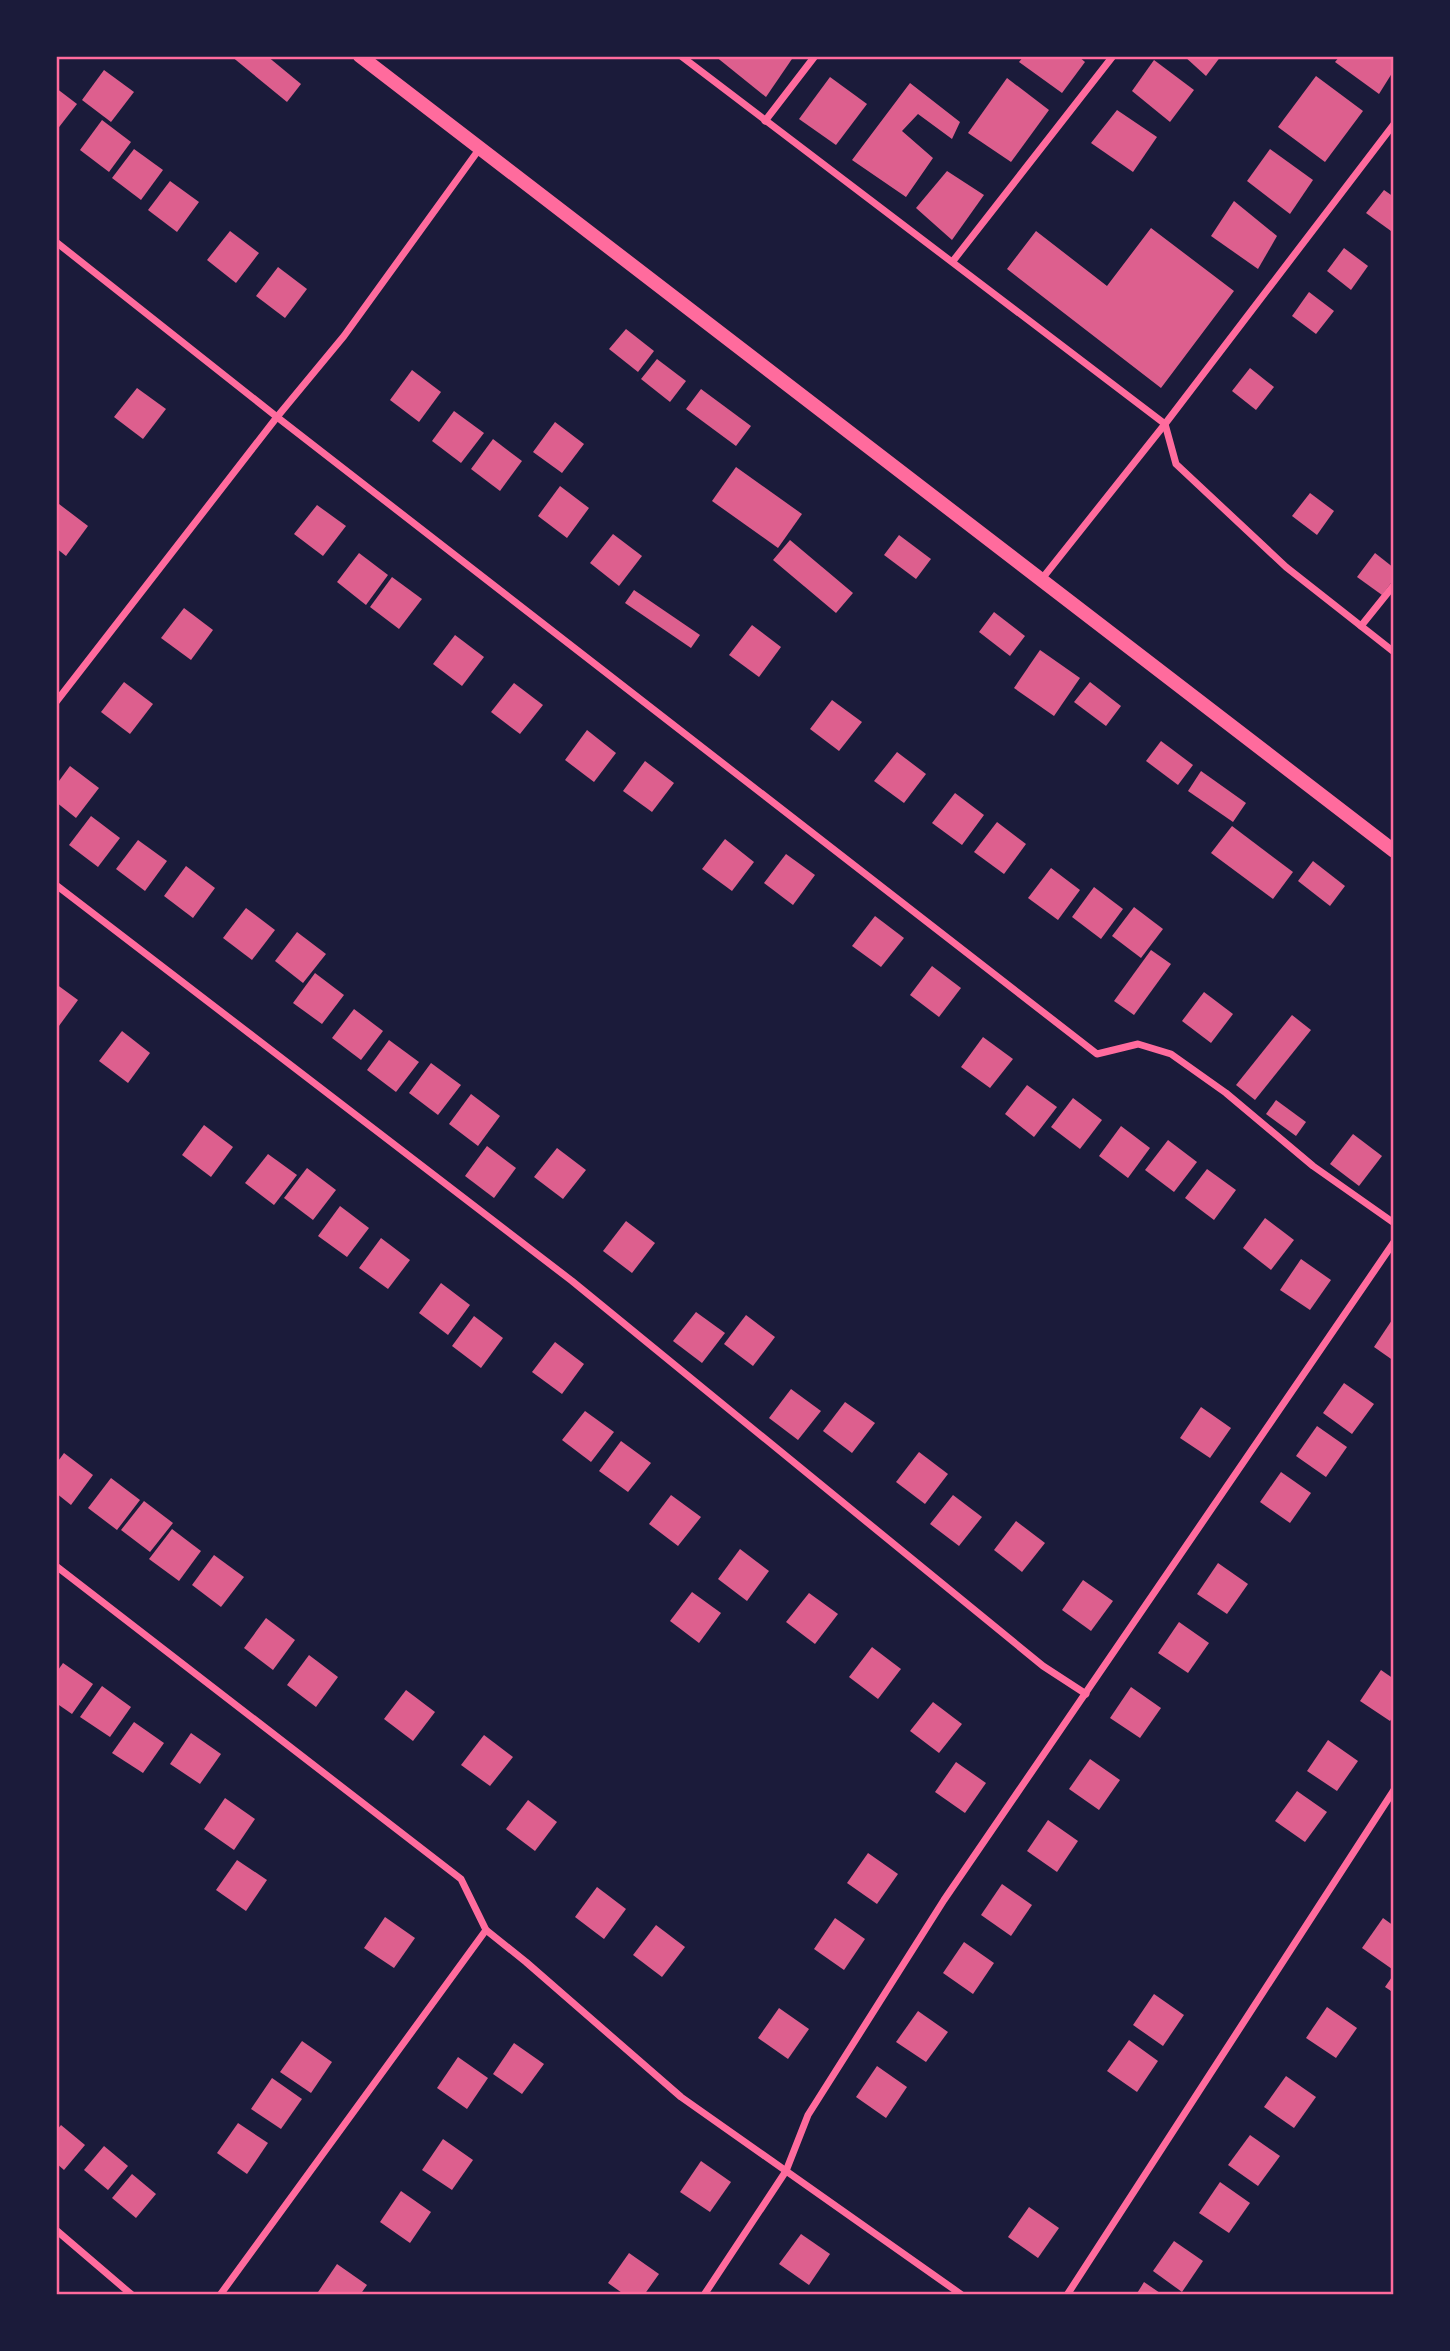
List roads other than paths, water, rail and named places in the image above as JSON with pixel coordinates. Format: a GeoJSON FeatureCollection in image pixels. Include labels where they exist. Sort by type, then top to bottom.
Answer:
{"type":"FeatureCollection","features":[{"type":"Feature","properties":{"kind":"main road"},"geometry":{"type":"LineString","coordinates":[[360,56],[1394,851]]}},
{"type":"Feature","properties":{"kind":"street"},"geometry":{"type":"LineString","coordinates":[[681,56],[1165,424],[1177,464],[1286,567],[1394,652]]}},
{"type":"Feature","properties":{"kind":"street"},"geometry":{"type":"LineString","coordinates":[[765,121],[815,56]]}},
{"type":"Feature","properties":{"kind":"street"},"geometry":{"type":"LineString","coordinates":[[953,261],[1113,56]]}},
{"type":"Feature","properties":{"kind":"street"},"geometry":{"type":"LineString","coordinates":[[1040,581],[1165,424],[1394,124]]}},
{"type":"Feature","properties":{"kind":"street"},"geometry":{"type":"LineString","coordinates":[[56,702],[276,417],[344,336],[480,148]]}},
{"type":"Feature","properties":{"kind":"street"},"geometry":{"type":"LineString","coordinates":[[56,242],[276,417],[1097,1054],[1138,1044],[1171,1054],[1226,1093],[1313,1166],[1394,1223]]}},
{"type":"Feature","properties":{"kind":"street"},"geometry":{"type":"LineString","coordinates":[[1360,626],[1394,585]]}},
{"type":"Feature","properties":{"kind":"street"},"geometry":{"type":"LineString","coordinates":[[56,886],[572,1281],[1043,1666],[1086,1694]]}},
{"type":"Feature","properties":{"kind":"street"},"geometry":{"type":"LineString","coordinates":[[704,2295],[786,2171],[808,2115],[944,1900],[1394,1242]]}},
{"type":"Feature","properties":{"kind":"street"},"geometry":{"type":"LineString","coordinates":[[56,1566],[461,1879],[486,1930],[681,2098],[962,2295]]}},
{"type":"Feature","properties":{"kind":"street"},"geometry":{"type":"LineString","coordinates":[[1067,2295],[1394,1790]]}},
{"type":"Feature","properties":{"kind":"street"},"geometry":{"type":"LineString","coordinates":[[220,2295],[486,1930]]}},
{"type":"Feature","properties":{"kind":"street"},"geometry":{"type":"LineString","coordinates":[[56,2230],[132,2295]]}}]}
